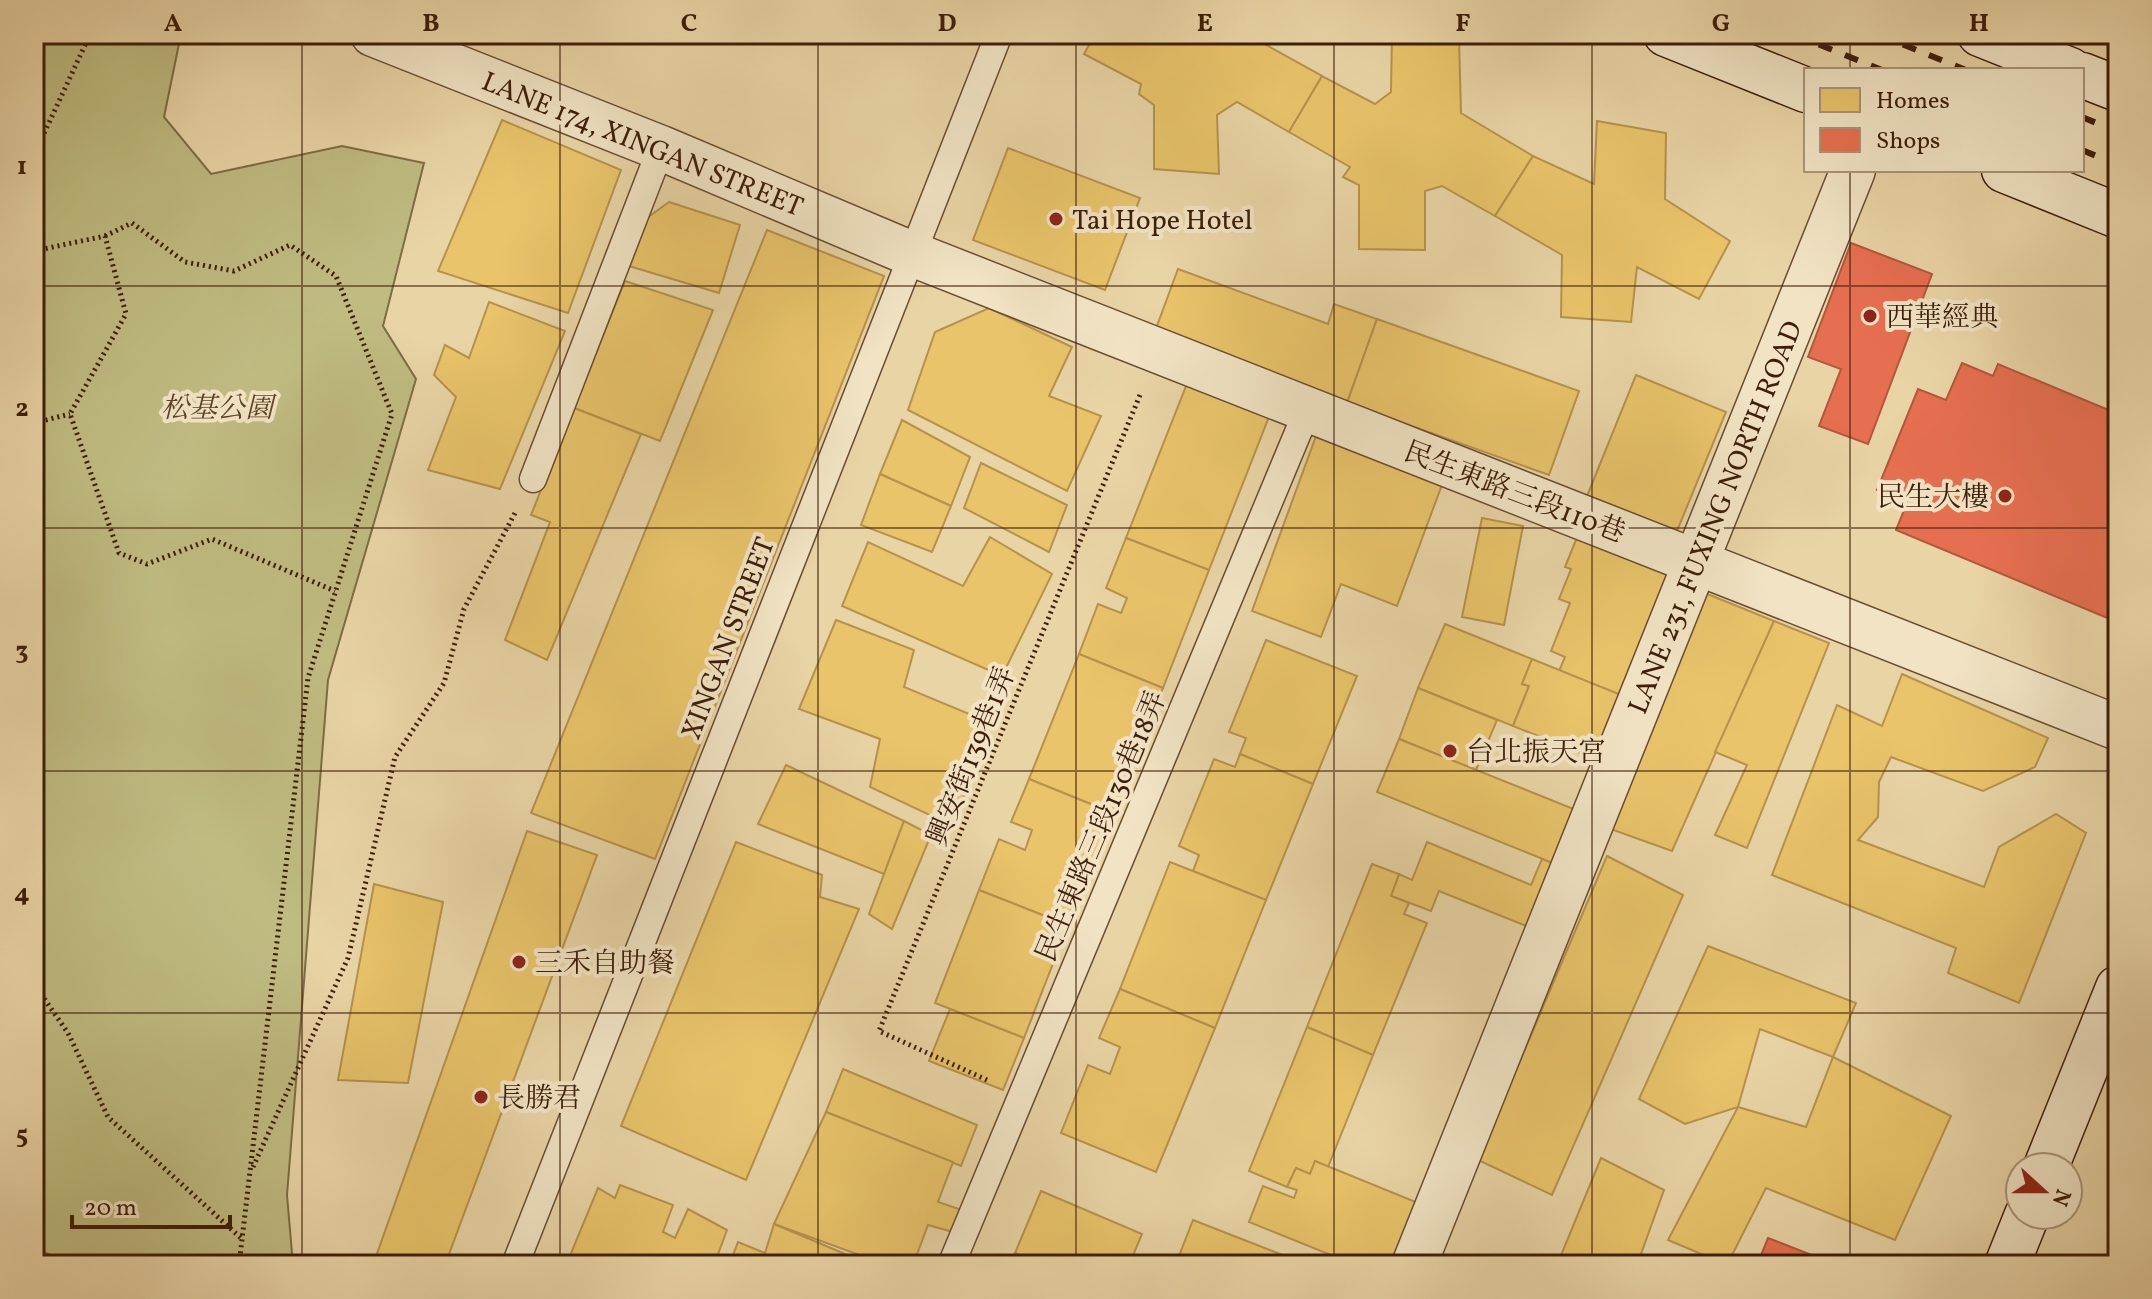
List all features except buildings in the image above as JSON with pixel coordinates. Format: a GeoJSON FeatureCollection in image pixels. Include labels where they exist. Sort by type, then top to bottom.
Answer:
{"type":"FeatureCollection","features":[{"type":"Feature","properties":{"kind":"street","name":"LANE 174, XINGAN STREET"},"geometry":{"type":"LineString","coordinates":[[373,34],[661,148],[912,254]]}},
{"type":"Feature","properties":{"kind":"street"},"geometry":{"type":"LineString","coordinates":[[1666,34],[1804,89]]}},
{"type":"Feature","properties":{"kind":"street"},"geometry":{"type":"LineString","coordinates":[[1980,34],[2065,68]]}},
{"type":"Feature","properties":{"kind":"street"},"geometry":{"type":"LineString","coordinates":[[2084,76],[2118,89]]}},
{"type":"Feature","properties":{"kind":"street","name":"LANE 231, FUXING NORTH ROAD"},"geometry":{"type":"LineString","coordinates":[[1414,1265],[1852,172]]}},
{"type":"Feature","properties":{"kind":"street"},"geometry":{"type":"LineString","coordinates":[[2009,172],[2118,216]]}},
{"type":"Feature","properties":{"kind":"street","name":"民生東路三段110巷"},"geometry":{"type":"LineString","coordinates":[[912,254],[2118,728]]}},
{"type":"Feature","properties":{"kind":"street"},"geometry":{"type":"LineString","coordinates":[[2052,1151],[2118,988]]}},
{"type":"Feature","properties":{"kind":"street"},"geometry":{"type":"LineString","coordinates":[[2007,1265],[2021,1231]]}},
{"type":"Feature","properties":{"kind":"lane","name":"XINGAN STREET"},"geometry":{"type":"LineString","coordinates":[[515,1265],[999,34]]}},
{"type":"Feature","properties":{"kind":"lane"},"geometry":{"type":"LineString","coordinates":[[533,479],[661,148]]}},
{"type":"Feature","properties":{"kind":"lane","name":"民生東路三段130巷18弄"},"geometry":{"type":"LineString","coordinates":[[951,1265],[1307,411]]}},
{"type":"Feature","properties":{"kind":"path"},"geometry":{"type":"LineString","coordinates":[[34,155],[86,43],[80,34]]}},
{"type":"Feature","properties":{"kind":"path"},"geometry":{"type":"LineString","coordinates":[[34,251],[105,236],[132,223],[185,262],[234,271],[290,245],[336,276],[392,414],[308,678],[239,1265]]}},
{"type":"Feature","properties":{"kind":"path"},"geometry":{"type":"LineString","coordinates":[[34,423],[70,414],[126,314],[105,236]]}},
{"type":"Feature","properties":{"kind":"path","name":"興安街139巷1弄"},"geometry":{"type":"LineString","coordinates":[[1020,1095],[879,1031],[1157,352]]}},
{"type":"Feature","properties":{"kind":"path"},"geometry":{"type":"LineString","coordinates":[[70,414],[119,553],[147,564],[212,539],[335,591]]}},
{"type":"Feature","properties":{"kind":"path"},"geometry":{"type":"LineString","coordinates":[[250,1172],[348,958],[395,757],[444,683],[464,609],[533,479]]}},
{"type":"Feature","properties":{"kind":"path"},"geometry":{"type":"LineString","coordinates":[[34,984],[68,1033],[108,1117],[242,1239]]}},
{"type":"Feature","properties":{"kind":"green space","name":"松基公園"},"geometry":{"type":"Polygon","coordinates":[[[34,34],[181,34],[164,117],[211,174],[342,146],[424,163],[383,326],[416,379],[328,680],[287,1195],[293,1265],[79,1265],[34,1249],[34,34]]]}},
{"type":"Feature","properties":{"kind":"railway"},"geometry":{"type":"LineString","coordinates":[[1793,34],[1877,68]]}},
{"type":"Feature","properties":{"kind":"railway"},"geometry":{"type":"LineString","coordinates":[[1877,34],[1961,68]]}},
{"type":"Feature","properties":{"kind":"railway"},"geometry":{"type":"LineString","coordinates":[[2084,118],[2118,132]]}},
{"type":"Feature","properties":{"kind":"railway"},"geometry":{"type":"LineString","coordinates":[[2084,151],[2118,165]]}},
{"type":"Feature","properties":{"kind":"place","name":"Tai Hope Hotel"},"geometry":{"type":"Point","coordinates":[1056,219]}},
{"type":"Feature","properties":{"kind":"place","name":"西華經典"},"geometry":{"type":"Point","coordinates":[1870,316]}},
{"type":"Feature","properties":{"kind":"place","name":"民生大樓"},"geometry":{"type":"Point","coordinates":[2005,496]}},
{"type":"Feature","properties":{"kind":"place","name":"台北振天宮"},"geometry":{"type":"Point","coordinates":[1450,751]}},
{"type":"Feature","properties":{"kind":"place","name":"三禾自助餐"},"geometry":{"type":"Point","coordinates":[519,962]}},
{"type":"Feature","properties":{"kind":"place","name":"長勝君"},"geometry":{"type":"Point","coordinates":[481,1097]}}]}
